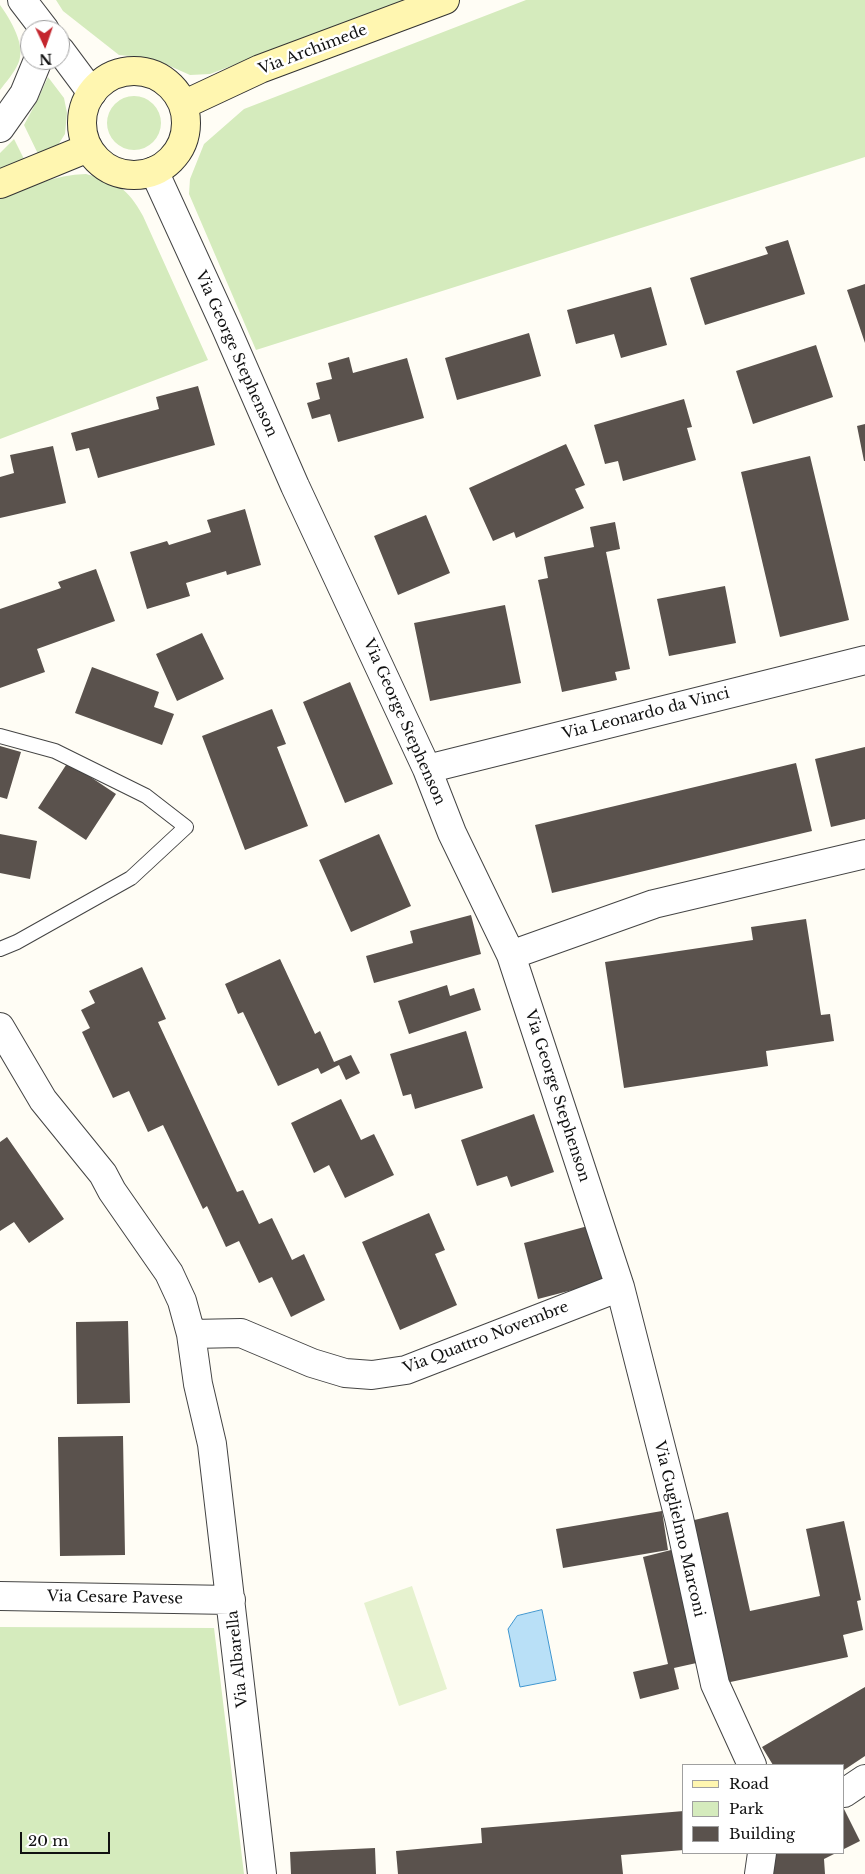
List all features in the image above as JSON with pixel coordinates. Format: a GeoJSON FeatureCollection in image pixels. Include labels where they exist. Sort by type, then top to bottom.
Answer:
{"type":"FeatureCollection","features":[{"type":"Feature","properties":{"kind":"street"},"geometry":{"type":"LineString","coordinates":[[22,0],[37,20]]}},
{"type":"Feature","properties":{"kind":"street","name":"Via Archimede"},"geometry":{"type":"LineString","coordinates":[[183,105],[260,69],[445,0]]}},
{"type":"Feature","properties":{"kind":"street"},"geometry":{"type":"LineString","coordinates":[[70,63],[92,92]]}},
{"type":"Feature","properties":{"kind":"street"},"geometry":{"type":"LineString","coordinates":[[0,128],[24,94],[34,70]]}},
{"type":"Feature","properties":{"kind":"street"},"geometry":{"type":"LineString","coordinates":[[133,71],[149,73],[164,80],[175,91],[183,105],[186,121],[184,136],[178,151],[168,163],[154,171],[139,175],[124,174],[110,169],[97,160],[88,148],[83,134],[82,119],[85,105],[92,92],[103,81],[118,74],[133,71]]}},
{"type":"Feature","properties":{"kind":"street"},"geometry":{"type":"LineString","coordinates":[[0,184],[88,148]]}},
{"type":"Feature","properties":{"kind":"street","name":"Via George Stephenson"},"geometry":{"type":"LineString","coordinates":[[154,171],[226,328],[295,486],[427,769],[452,833],[511,955],[620,1287]]}},
{"type":"Feature","properties":{"kind":"street","name":"Via Leonardo da Vinci"},"geometry":{"type":"LineString","coordinates":[[427,769],[865,660]]}},
{"type":"Feature","properties":{"kind":"street"},"geometry":{"type":"LineString","coordinates":[[511,955],[654,904],[865,854]]}},
{"type":"Feature","properties":{"kind":"street"},"geometry":{"type":"LineString","coordinates":[[0,1027],[44,1100],[103,1174],[120,1185],[133,1199],[182,1267],[197,1298],[199,1334]]}},
{"type":"Feature","properties":{"kind":"street","name":"Via Quattro Novembre"},"geometry":{"type":"LineString","coordinates":[[199,1334],[241,1333],[312,1363],[346,1373],[372,1375],[406,1370],[620,1287]]}},
{"type":"Feature","properties":{"kind":"street","name":"Via Guglielmo Marconi"},"geometry":{"type":"LineString","coordinates":[[620,1287],[679,1518],[715,1684],[752,1764]]}},
{"type":"Feature","properties":{"kind":"street","name":"Via Albarella"},"geometry":{"type":"LineString","coordinates":[[199,1334],[212,1382],[212,1444],[262,1874]]}},
{"type":"Feature","properties":{"kind":"street","name":"Via Cesare Pavese"},"geometry":{"type":"LineString","coordinates":[[0,1596],[231,1600]]}},
{"type":"Feature","properties":{"kind":"street"},"geometry":{"type":"LineString","coordinates":[[845,1792],[865,1779]]}},
{"type":"Feature","properties":{"kind":"lane"},"geometry":{"type":"LineString","coordinates":[[0,736],[55,751],[146,796],[186,827],[131,878],[0,950]]}},
{"type":"Feature","properties":{"kind":"green space"},"geometry":{"type":"Polygon","coordinates":[[[56,0],[407,0],[210,74],[190,75],[163,63],[140,57],[119,55],[63,11],[56,0]]]}},
{"type":"Feature","properties":{"kind":"green space"},"geometry":{"type":"Polygon","coordinates":[[[526,0],[865,0],[865,157],[256,350],[189,194],[190,179],[204,144],[244,109],[526,0]]]}},
{"type":"Feature","properties":{"kind":"green space"},"geometry":{"type":"Polygon","coordinates":[[[0,5],[16,33],[19,41],[20,57],[18,64],[0,90],[0,5]]]}},
{"type":"Feature","properties":{"kind":"green space"},"geometry":{"type":"Polygon","coordinates":[[[48,77],[64,98],[67,113],[65,134],[56,148],[40,158],[24,125],[48,77]]]}},
{"type":"Feature","properties":{"kind":"green space"},"geometry":{"type":"Polygon","coordinates":[[[134,96],[144,98],[153,104],[159,113],[161,123],[159,133],[153,142],[144,148],[134,150],[124,148],[115,142],[109,133],[107,123],[109,113],[115,104],[124,98],[134,96]]]}},
{"type":"Feature","properties":{"kind":"green space"},"geometry":{"type":"Polygon","coordinates":[[[14,139],[26,163],[0,175],[0,153],[14,139]]]}},
{"type":"Feature","properties":{"kind":"green space"},"geometry":{"type":"Polygon","coordinates":[[[86,174],[113,183],[126,193],[137,206],[208,360],[0,439],[0,197],[53,179],[86,174]]]}},
{"type":"Feature","properties":{"kind":"green space"},"geometry":{"type":"Polygon","coordinates":[[[412,1586],[447,1689],[399,1706],[364,1603],[412,1586]]]}},
{"type":"Feature","properties":{"kind":"green space"},"geometry":{"type":"Polygon","coordinates":[[[0,1627],[214,1628],[244,1874],[0,1874],[0,1627]]]}},
{"type":"Feature","properties":{"kind":"water"},"geometry":{"type":"Polygon","coordinates":[[[542,1610],[556,1680],[520,1687],[508,1629],[517,1616],[542,1610]]]}},
{"type":"Feature","properties":{"kind":"building"},"geometry":{"type":"Polygon","coordinates":[[[788,240],[805,294],[705,325],[690,278],[768,254],[765,247],[788,240]]]}},
{"type":"Feature","properties":{"kind":"building"},"geometry":{"type":"Polygon","coordinates":[[[865,284],[865,343],[847,290],[865,284]]]}},
{"type":"Feature","properties":{"kind":"building"},"geometry":{"type":"Polygon","coordinates":[[[651,287],[667,345],[621,358],[614,334],[576,344],[567,310],[651,287]]]}},
{"type":"Feature","properties":{"kind":"building"},"geometry":{"type":"Polygon","coordinates":[[[529,333],[541,376],[457,400],[445,358],[529,333]]]}},
{"type":"Feature","properties":{"kind":"building"},"geometry":{"type":"Polygon","coordinates":[[[816,345],[833,397],[753,424],[736,371],[816,345]]]}},
{"type":"Feature","properties":{"kind":"building"},"geometry":{"type":"Polygon","coordinates":[[[349,357],[353,373],[407,358],[424,418],[338,442],[330,414],[312,419],[307,403],[320,399],[316,383],[332,379],[328,363],[349,357]]]}},
{"type":"Feature","properties":{"kind":"building"},"geometry":{"type":"Polygon","coordinates":[[[198,386],[215,445],[98,478],[89,448],[76,451],[71,433],[159,409],[156,397],[198,386]]]}},
{"type":"Feature","properties":{"kind":"building"},"geometry":{"type":"Polygon","coordinates":[[[684,399],[692,427],[687,428],[696,460],[623,481],[618,461],[605,464],[594,425],[684,399]]]}},
{"type":"Feature","properties":{"kind":"building"},"geometry":{"type":"Polygon","coordinates":[[[865,424],[865,461],[864,461],[857,426],[865,424]]]}},
{"type":"Feature","properties":{"kind":"building"},"geometry":{"type":"Polygon","coordinates":[[[566,444],[585,485],[575,489],[584,508],[516,538],[514,532],[493,541],[469,488],[566,444]]]}},
{"type":"Feature","properties":{"kind":"building"},"geometry":{"type":"Polygon","coordinates":[[[53,446],[66,503],[0,518],[0,477],[14,473],[10,455],[53,446]]]}},
{"type":"Feature","properties":{"kind":"building"},"geometry":{"type":"Polygon","coordinates":[[[810,456],[849,620],[780,637],[741,472],[810,456]]]}},
{"type":"Feature","properties":{"kind":"building"},"geometry":{"type":"Polygon","coordinates":[[[245,509],[261,565],[227,575],[226,571],[186,583],[190,596],[147,609],[130,552],[167,541],[169,545],[211,532],[207,520],[245,509]]]}},
{"type":"Feature","properties":{"kind":"building"},"geometry":{"type":"Polygon","coordinates":[[[426,515],[450,573],[398,595],[374,536],[426,515]]]}},
{"type":"Feature","properties":{"kind":"building"},"geometry":{"type":"Polygon","coordinates":[[[615,522],[620,549],[606,552],[630,669],[615,672],[617,680],[562,692],[538,580],[548,578],[544,557],[594,547],[590,527],[615,522]]]}},
{"type":"Feature","properties":{"kind":"building"},"geometry":{"type":"Polygon","coordinates":[[[96,569],[115,621],[37,649],[45,672],[0,688],[0,609],[61,588],[58,582],[96,569]]]}},
{"type":"Feature","properties":{"kind":"building"},"geometry":{"type":"Polygon","coordinates":[[[725,586],[736,643],[669,656],[657,599],[725,586]]]}},
{"type":"Feature","properties":{"kind":"building"},"geometry":{"type":"Polygon","coordinates":[[[505,605],[521,683],[430,701],[414,623],[505,605]]]}},
{"type":"Feature","properties":{"kind":"building"},"geometry":{"type":"Polygon","coordinates":[[[202,633],[224,679],[177,701],[156,654],[202,633]]]}},
{"type":"Feature","properties":{"kind":"building"},"geometry":{"type":"Polygon","coordinates":[[[92,667],[159,692],[154,707],[174,714],[162,745],[75,713],[92,667]]]}},
{"type":"Feature","properties":{"kind":"building"},"geometry":{"type":"Polygon","coordinates":[[[350,682],[393,784],[345,803],[303,702],[350,682]]]}},
{"type":"Feature","properties":{"kind":"building"},"geometry":{"type":"Polygon","coordinates":[[[272,709],[286,744],[277,747],[308,826],[245,850],[202,736],[272,709]]]}},
{"type":"Feature","properties":{"kind":"building"},"geometry":{"type":"Polygon","coordinates":[[[0,746],[21,752],[7,799],[0,797],[0,746]]]}},
{"type":"Feature","properties":{"kind":"building"},"geometry":{"type":"Polygon","coordinates":[[[865,747],[865,819],[831,827],[815,759],[865,747]]]}},
{"type":"Feature","properties":{"kind":"building"},"geometry":{"type":"Polygon","coordinates":[[[68,762],[116,794],[86,840],[38,808],[68,762]]]}},
{"type":"Feature","properties":{"kind":"building"},"geometry":{"type":"Polygon","coordinates":[[[796,763],[812,831],[552,893],[535,825],[796,763]]]}},
{"type":"Feature","properties":{"kind":"building"},"geometry":{"type":"Polygon","coordinates":[[[0,834],[37,841],[30,879],[0,873],[0,834]]]}},
{"type":"Feature","properties":{"kind":"building"},"geometry":{"type":"Polygon","coordinates":[[[379,834],[411,906],[351,932],[319,860],[379,834]]]}},
{"type":"Feature","properties":{"kind":"building"},"geometry":{"type":"Polygon","coordinates":[[[471,915],[481,954],[374,983],[366,956],[413,943],[410,931],[471,915]]]}},
{"type":"Feature","properties":{"kind":"building"},"geometry":{"type":"Polygon","coordinates":[[[806,919],[821,1015],[830,1014],[834,1041],[766,1051],[768,1066],[624,1088],[605,962],[753,940],[751,927],[806,919]]]}},
{"type":"Feature","properties":{"kind":"building"},"geometry":{"type":"Polygon","coordinates":[[[280,959],[315,1034],[320,1031],[334,1062],[351,1055],[360,1073],[346,1080],[339,1065],[321,1074],[318,1068],[278,1086],[243,1012],[238,1014],[225,984],[280,959]]]}},
{"type":"Feature","properties":{"kind":"building"},"geometry":{"type":"Polygon","coordinates":[[[142,967],[166,1019],[158,1022],[237,1192],[243,1190],[259,1224],[272,1218],[292,1260],[304,1254],[325,1300],[291,1317],[272,1277],[259,1283],[239,1241],[226,1247],[207,1206],[203,1209],[163,1125],[148,1132],[129,1091],[113,1098],[82,1032],[90,1028],[81,1010],[95,1003],[89,991],[142,967]]]}},
{"type":"Feature","properties":{"kind":"building"},"geometry":{"type":"Polygon","coordinates":[[[447,985],[450,996],[474,988],[481,1010],[409,1034],[398,1001],[447,985]]]}},
{"type":"Feature","properties":{"kind":"building"},"geometry":{"type":"Polygon","coordinates":[[[466,1031],[483,1088],[415,1109],[411,1094],[403,1096],[390,1054],[466,1031]]]}},
{"type":"Feature","properties":{"kind":"building"},"geometry":{"type":"Polygon","coordinates":[[[341,1099],[361,1140],[374,1134],[394,1175],[345,1198],[329,1165],[314,1173],[291,1123],[341,1099]]]}},
{"type":"Feature","properties":{"kind":"building"},"geometry":{"type":"Polygon","coordinates":[[[534,1114],[554,1172],[511,1187],[507,1176],[477,1186],[461,1140],[534,1114]]]}},
{"type":"Feature","properties":{"kind":"building"},"geometry":{"type":"Polygon","coordinates":[[[7,1137],[64,1219],[29,1243],[14,1222],[0,1231],[0,1142],[7,1137]]]}},
{"type":"Feature","properties":{"kind":"building"},"geometry":{"type":"Polygon","coordinates":[[[429,1213],[445,1250],[435,1254],[457,1305],[400,1330],[362,1242],[429,1213]]]}},
{"type":"Feature","properties":{"kind":"building"},"geometry":{"type":"Polygon","coordinates":[[[588,1226],[603,1282],[538,1299],[524,1243],[588,1226]]]}},
{"type":"Feature","properties":{"kind":"building"},"geometry":{"type":"Polygon","coordinates":[[[128,1321],[130,1403],[77,1404],[76,1322],[128,1321]]]}},
{"type":"Feature","properties":{"kind":"building"},"geometry":{"type":"Polygon","coordinates":[[[123,1436],[125,1555],[60,1556],[58,1437],[123,1436]]]}},
{"type":"Feature","properties":{"kind":"building"},"geometry":{"type":"Polygon","coordinates":[[[662,1511],[668,1550],[563,1568],[556,1529],[662,1511]]]}},
{"type":"Feature","properties":{"kind":"building"},"geometry":{"type":"Polygon","coordinates":[[[728,1512],[750,1611],[820,1596],[806,1529],[844,1521],[861,1600],[857,1601],[863,1630],[843,1635],[848,1657],[721,1684],[686,1522],[728,1512]]]}},
{"type":"Feature","properties":{"kind":"building"},"geometry":{"type":"Polygon","coordinates":[[[675,1549],[701,1662],[674,1668],[679,1689],[640,1699],[633,1672],[668,1664],[643,1557],[675,1549]]]}},
{"type":"Feature","properties":{"kind":"building"},"geometry":{"type":"Polygon","coordinates":[[[865,1687],[865,1756],[845,1769],[845,1764],[772,1764],[762,1747],[865,1687]]]}},
{"type":"Feature","properties":{"kind":"building"},"geometry":{"type":"Polygon","coordinates":[[[682,1811],[682,1850],[621,1855],[623,1874],[398,1874],[396,1851],[482,1843],[481,1828],[682,1811]]]}},
{"type":"Feature","properties":{"kind":"building"},"geometry":{"type":"Polygon","coordinates":[[[845,1811],[860,1841],[845,1848],[845,1811]]]}},
{"type":"Feature","properties":{"kind":"building"},"geometry":{"type":"Polygon","coordinates":[[[375,1848],[376,1874],[291,1874],[290,1852],[375,1848]]]}},
{"type":"Feature","properties":{"kind":"building"},"geometry":{"type":"Polygon","coordinates":[[[773,1854],[834,1854],[824,1859],[825,1874],[773,1874],[773,1854]]]}}]}
